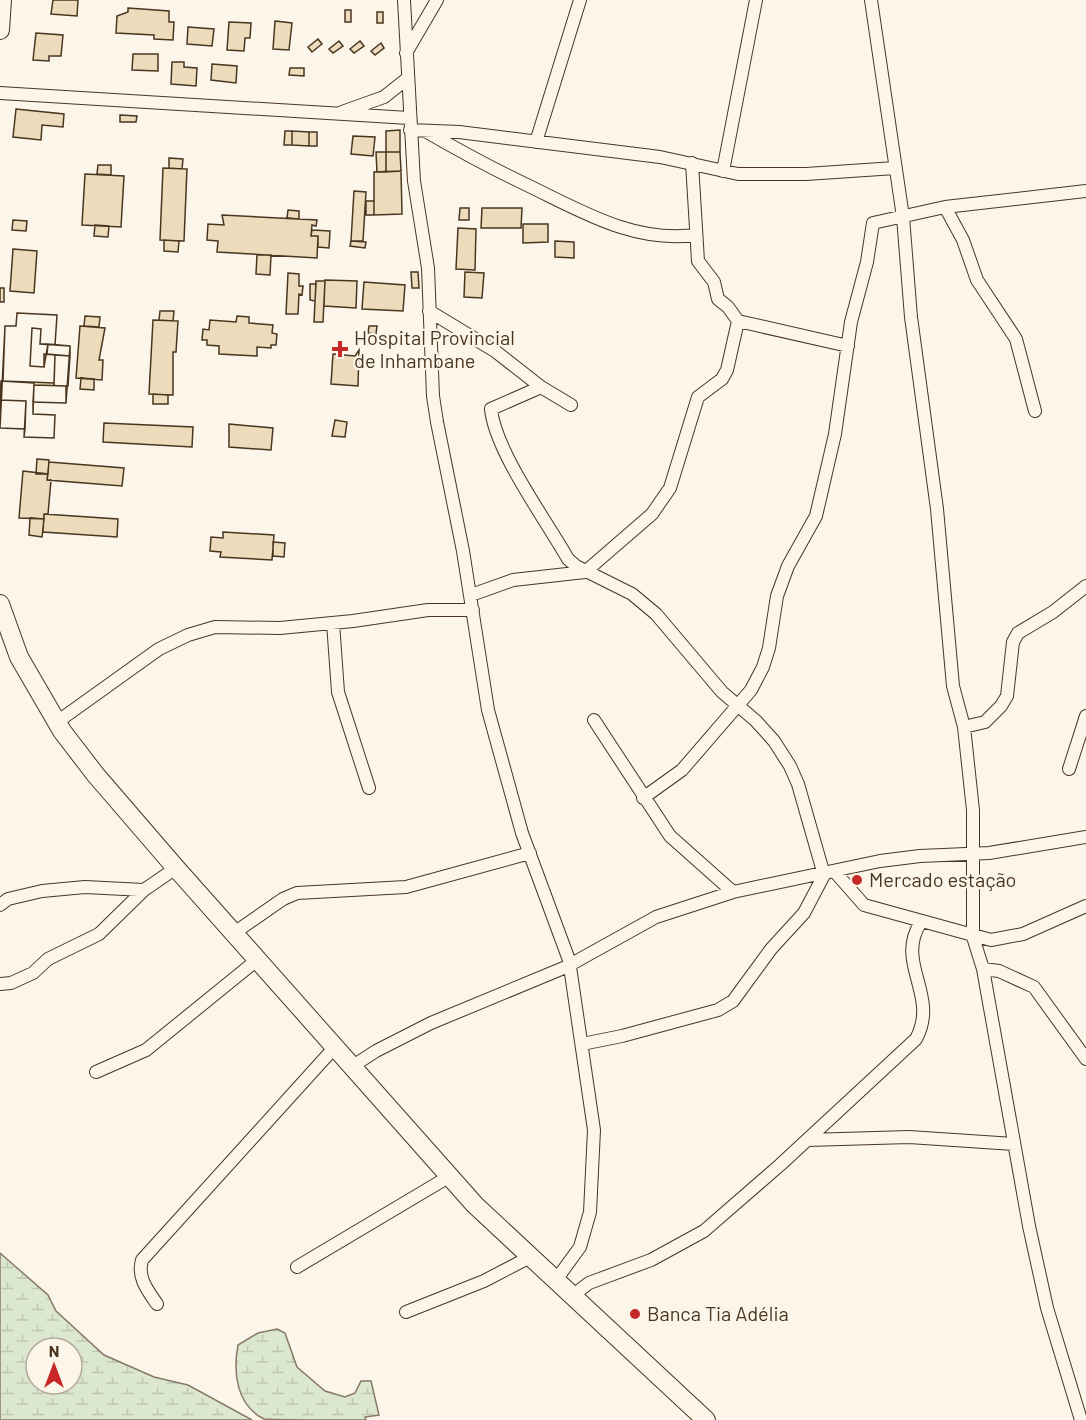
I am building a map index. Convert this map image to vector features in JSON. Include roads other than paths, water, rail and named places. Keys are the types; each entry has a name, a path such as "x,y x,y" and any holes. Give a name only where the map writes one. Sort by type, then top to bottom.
{"main road":[{"path":"0,30 2,0"},
{"path":"0,604 19,657 57,722 95,774 334,1048 353,1066 475,1205 556,1280 695,1416"}],"street":[{"path":"404,0 409,124 414,181 428,268 437,422 471,596 492,728 506,782 570,965 594,1130 590,1212 580,1247 556,1280"},
{"path":"406,54 437,0"},
{"path":"536,142 580,0"},
{"path":"723,171 756,0"},
{"path":"871,0 903,217 911,317 938,521 953,686 964,727 973,810 972,937 983,969 1014,1144 1047,1308 1082,1418"},
{"path":"338,113 384,96 398,88 408,78"},
{"path":"0,93 338,113 409,124 426,131 485,165 610,225 675,236 695,235"},
{"path":"426,131 536,142 692,163 723,171 759,175 895,168"},
{"path":"692,163 698,261 714,282 718,299 728,307 738,321 848,346"},
{"path":"643,798 682,770 751,690 764,667 777,596 788,566 816,516 835,434 850,322 867,262 871,226 877,222 945,207 1086,191"},
{"path":"945,207 963,240 977,280 1016,339 1035,411"},
{"path":"429,311 495,351 541,387 571,405"},
{"path":"471,596 513,580 585,572 651,514 664,498 680,457 698,397 722,379 727,369 738,321"},
{"path":"541,387 495,406 491,411 519,480 532,497 568,559 585,572 632,594 656,614 736,705 756,721 790,766 829,873 864,906 972,937 991,940 1011,938 1086,906"},
{"path":"964,727 985,722 1007,696 1013,642 1018,633 1053,612 1086,586"},
{"path":"57,722 153,653 188,635 215,627 280,628 333,623 392,613 473,610"},
{"path":"333,623 338,692 369,788"},
{"path":"1069,769 1086,716"},
{"path":"594,720 670,836 733,892"},
{"path":"353,1066 376,1051 431,1023 570,965 656,917 733,892 890,860 1004,851 1086,837"},
{"path":"234,933 283,899 297,893 406,887 530,853"},
{"path":"0,984 11,983 33,973 48,959 99,934 144,890 176,868"},
{"path":"582,1044 622,1036 718,1010 733,1001 771,949 804,913 829,873"},
{"path":"0,905 8,899 42,891 86,887 144,890"},
{"path":"572,1296 589,1283 651,1260 704,1231 916,1039 924,1019 922,991 912,961 911,942 921,922"},
{"path":"96,1072 146,1050 257,960"},
{"path":"983,969 999,971 1034,987 1086,1059"},
{"path":"157,1304 146,1288 139,1270 142,1260 334,1048"},
{"path":"807,1140 909,1137 1014,1144"},
{"path":"297,1267 450,1176"},
{"path":"406,1312 505,1272 530,1257"}],"place":[{"name":"Hospital Provincial de Inhambane","path":"340,349"},
{"name":"Mercado estação","path":"857,880"},
{"name":"Banca Tia Adélia","path":"635,1314"}]}
